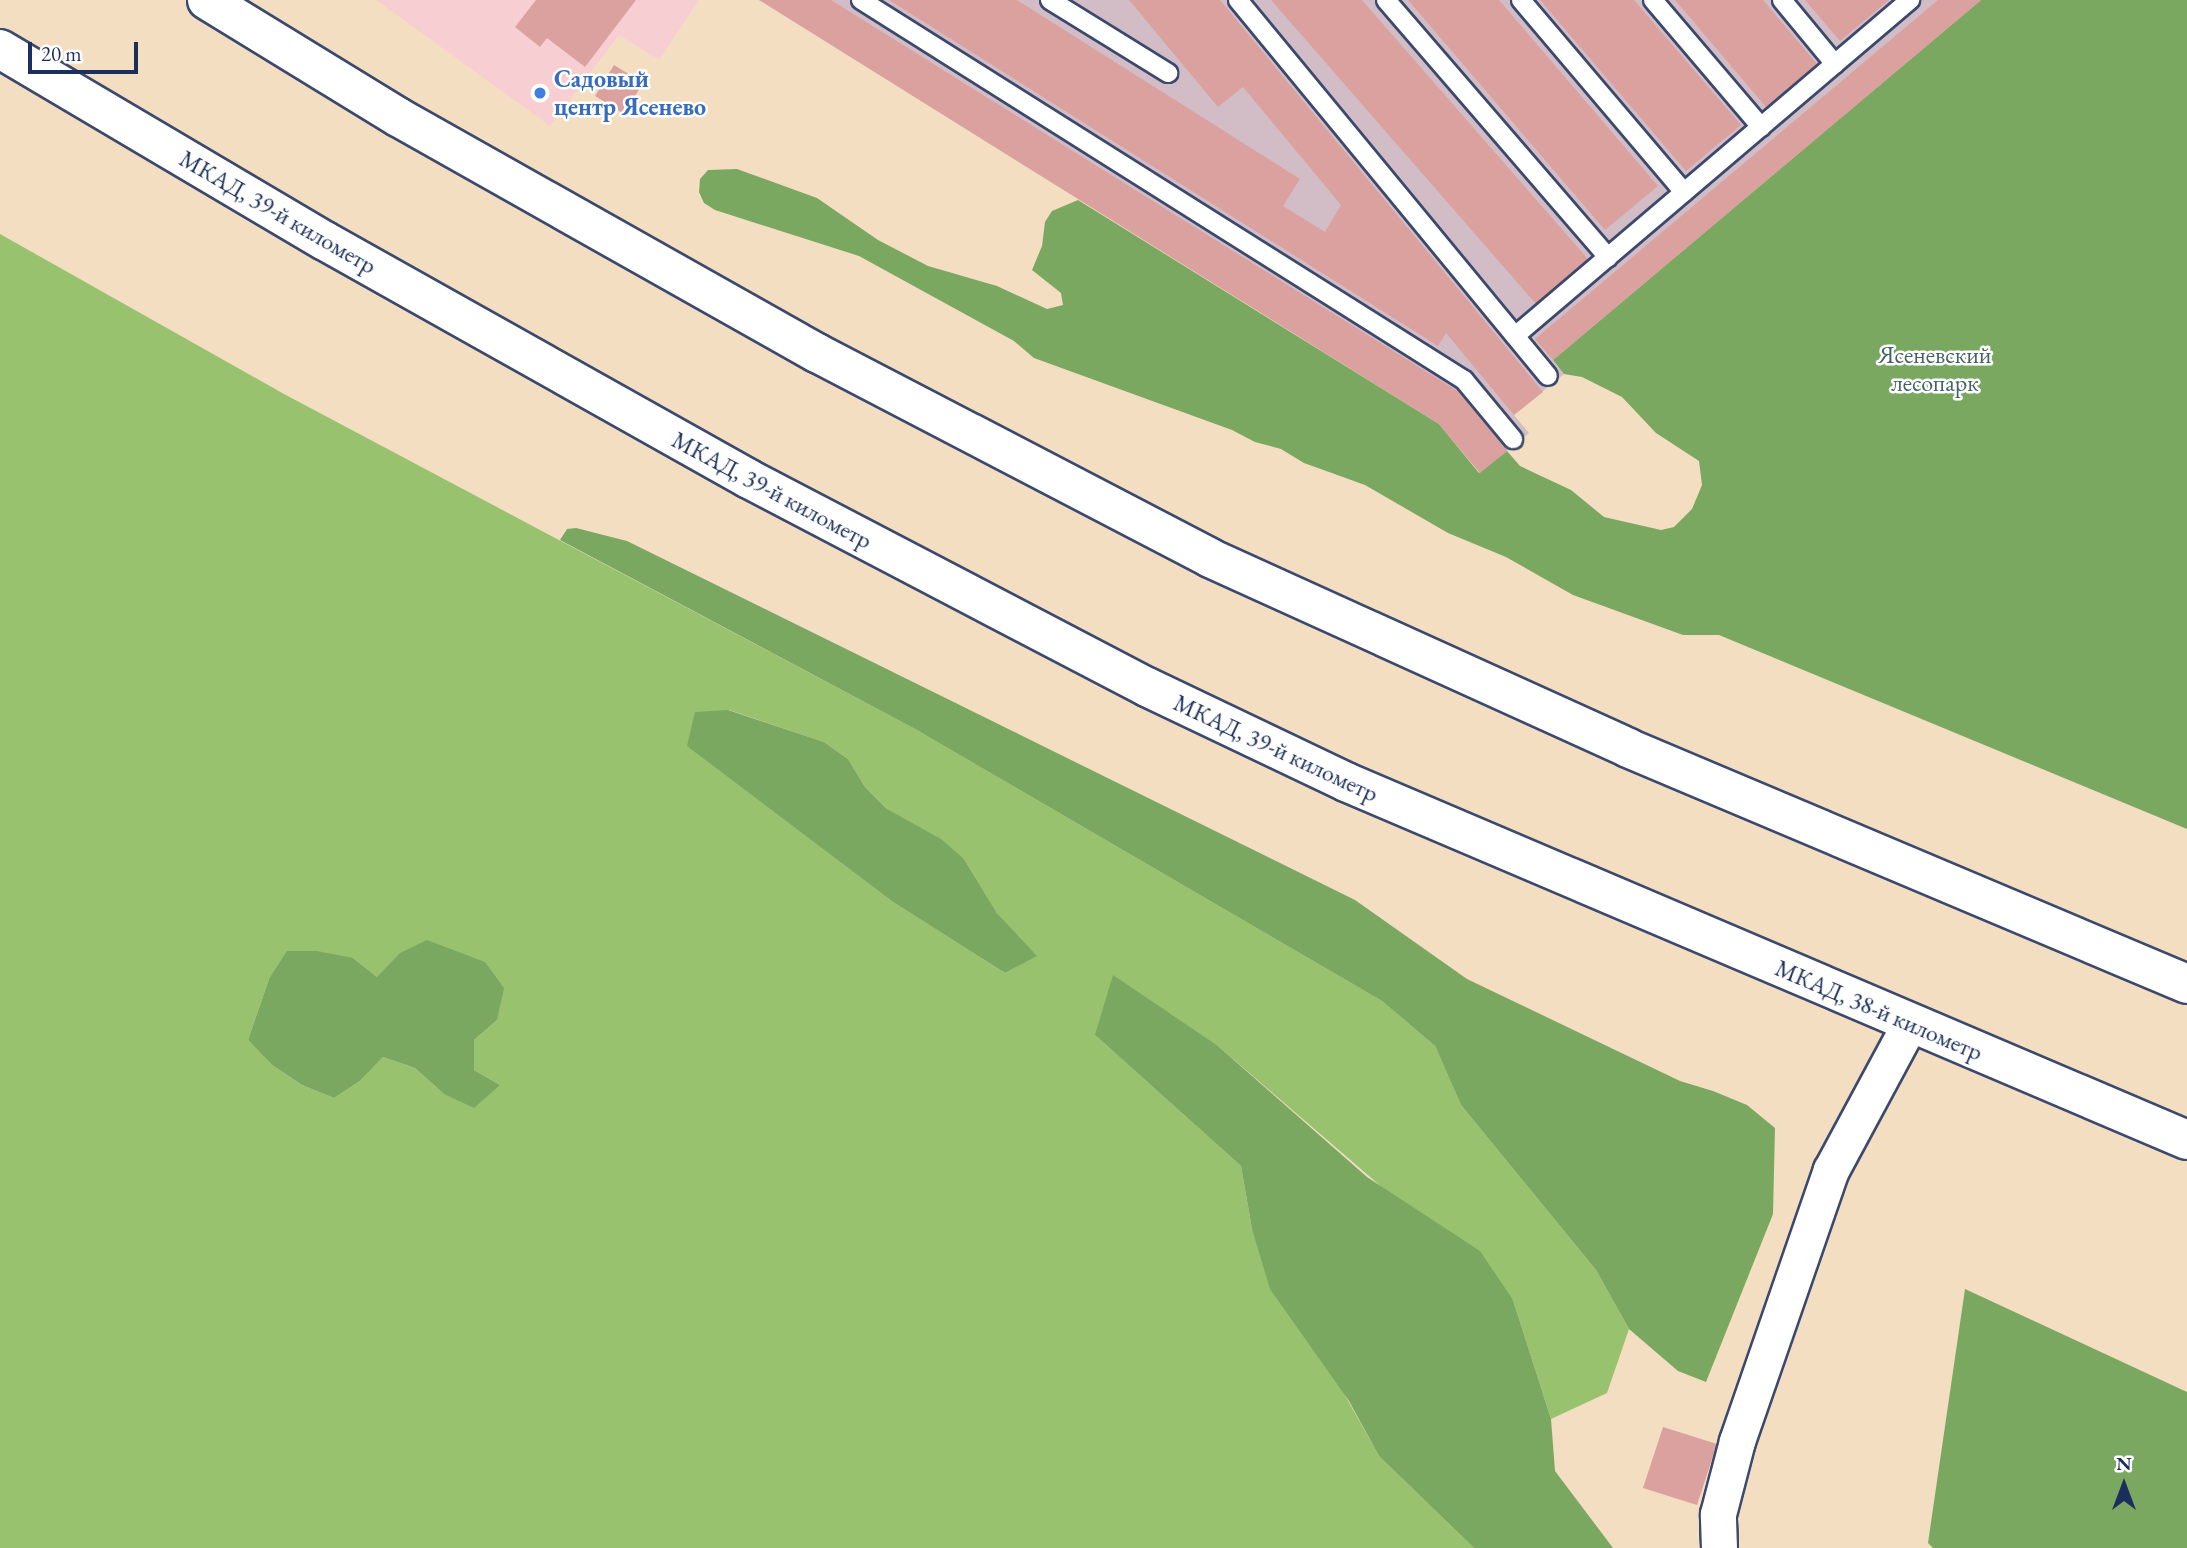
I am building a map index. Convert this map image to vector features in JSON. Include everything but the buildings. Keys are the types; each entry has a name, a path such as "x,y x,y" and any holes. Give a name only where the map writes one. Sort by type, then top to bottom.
{"highway":[{"path":"233,6 398,117 817,353 1210,558 1628,748 2187,984"},
{"name":"МКАД, 39-й километр","path":"0,49 325,241 749,479 1147,687 1346,782 1570,880"},
{"name":"МКАД, 38-й километр","path":"1570,880 2187,1140"}],"street":[{"path":"1719,1548 1718,1514 1737,1441 1831,1170 1910,1023"}],"lane":[{"path":"861,0 1464,380 1513,439"},
{"path":"1050,0 1168,73"},
{"path":"1238,0 1548,376"},
{"path":"1386,0 1608,257"},
{"path":"1521,0 1684,192"},
{"path":"1653,0 1761,127"},
{"path":"1782,0 1835,64"},
{"path":"1515,336 1910,0"}],"shaded area":[{"name":"Садовый центр Ясенево","path":"376,0 699,0 659,60 619,35 550,126"},
{"path":"759,0 1981,0 1553,360 1564,374 1514,415 1529,433 1480,473 1439,424"}],"green space":[{"name":"Ясеневский лесопарк","path":"1981,0 2187,0 2187,829 1719,635 1683,635 1573,595 1506,557 1448,533 1365,485 1304,463 1281,449 1255,442 1232,430 1034,358 1014,341 859,256 715,210 704,203 699,192 700,179 708,170 737,169 817,198 878,240 928,266 997,286 1047,309 1063,305 1061,293 1032,270 1042,246 1045,222 1052,211 1078,200 1439,424 1479,473 1507,451 1520,466 1571,490 1604,517 1661,530 1674,527 1692,509 1702,485 1699,461 1656,433 1622,397 1582,377 1564,374 1553,360"},
{"path":"0,234 284,394 915,729 1382,1001 1435,1046 1461,1105 1596,1270 1629,1329 1607,1393 1551,1419 1513,1300 1218,1046 1095,1035 1241,1166 1252,1229 1379,1456 1474,1548 0,1548","holes":["729,710 824,742 848,759 865,787 887,809 964,859 997,913 1036,956 1005,973 893,902 688,746","353,958 377,977 497,1020 474,1040 474,1070 500,1085 444,1094 415,1068 383,1057 360,1081 334,1098 302,1085 272,1065 248,1040 269,979"]},
{"path":"576,528 627,541 1355,900 1467,979 1680,1081 1747,1105 1775,1128 1773,1214 1706,1382 1678,1371 1629,1329 1596,1270 1461,1105 1435,1046 1382,1001 915,729 560,540 567,529"},
{"path":"728,710 824,742 848,759 865,787 887,809 941,839 964,859 997,913 1037,956 1005,973 893,902 687,746 695,712"},
{"path":"427,940 485,962 504,988 497,1020 474,1040 474,1070 500,1085 474,1108 444,1094 415,1068 383,1057 360,1081 334,1098 302,1085 272,1065 248,1040 269,979 287,951 317,951 353,958 377,977 400,953"},
{"path":"1113,975 1218,1046 1367,1177 1480,1251 1513,1300 1551,1419 1555,1471 1613,1548 1474,1548 1379,1456 1349,1401 1270,1289 1252,1229 1241,1166 1095,1035"},
{"path":"1965,1289 2187,1392 2187,1548 1933,1548 1928,1543"}],"place":[{"name":"Садовый центр Ясенево","path":"540,93"}]}
